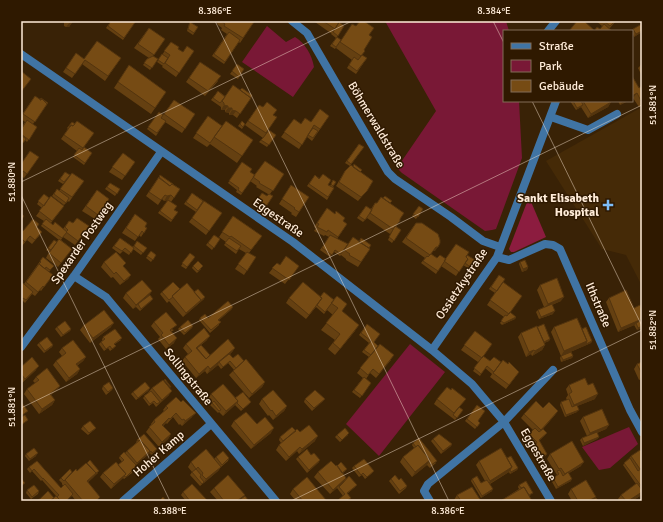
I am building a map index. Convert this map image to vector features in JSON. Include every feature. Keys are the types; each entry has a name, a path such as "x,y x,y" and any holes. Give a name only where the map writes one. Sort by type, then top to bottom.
{"street":[{"name":"Böhmerwaldstraße","path":"292,21 306,33 388,172 394,179 451,217 483,241 500,247"},
{"path":"549,30 556,21"},
{"name":"Eggestraße","path":"21,54 293,242 432,350 472,384 504,422 551,501"},
{"name":"Ossietzkystraße","path":"432,350 497,257 556,102"},
{"path":"551,117 588,130 617,114"},
{"name":"Spexarder Postweg","path":"21,347 74,276 161,152"},
{"name":"Ithstraße","path":"497,257 509,260 545,244 553,245 560,249 630,410 642,432"},
{"name":"Sollingstraße","path":"74,276 106,297 276,501"},
{"name":"Eggestraße","path":"504,422 552,370"},
{"path":"430,501 424,491 428,484 504,422"},
{"name":"Hoher Kamp","path":"123,501 211,424"}],"shaded area":[{"name":"Sankt Elisabeth Hospital","path":"642,107 642,286 626,255 602,249 546,161"},
{"path":"529,197 546,237 511,252 509,249"}],"green space":[{"path":"385,21 506,21 509,30 503,30 503,102 519,102 522,158 496,229 485,231 397,168 436,111"},
{"path":"267,26 286,42 295,37 305,46 312,58 314,67 293,97 242,62"},
{"path":"410,344 445,372 379,456 346,424"},
{"path":"629,427 638,444 610,468 599,470 582,447"}],"building":[{"path":"111,21 136,21 124,38 108,26"},
{"path":"221,21 254,22 243,38 224,26 225,24"},
{"path":"323,21 340,21 335,29"},
{"path":"360,21 364,21 374,28 369,35 372,37 361,56 340,42 352,24 356,26"},
{"path":"577,21 584,21 594,30 570,30"},
{"path":"604,21 615,21 610,26"},
{"path":"190,22 198,27 194,33 188,29"},
{"path":"339,22 344,26 338,36 333,32"},
{"path":"604,24 611,30 595,30 597,27 600,29"},
{"path":"642,24 642,31 636,34 633,29"},
{"path":"149,28 165,39 154,55 138,44"},
{"path":"229,32 240,40 225,62 214,54"},
{"path":"337,37 341,40 336,47 332,44"},
{"path":"97,41 121,58 108,76 85,60 75,74 66,68 76,53 84,59"},
{"path":"171,42 179,47 178,49 183,52 187,46 194,51 179,73 165,63 170,55 164,51"},
{"path":"162,54 168,58 164,64 158,60"},
{"path":"362,55 367,58 357,71 349,65 354,57 358,60"},
{"path":"153,56 158,59 152,68 144,63 147,59"},
{"path":"200,62 221,76 208,91 189,78"},
{"path":"237,64 244,69 239,77 232,71"},
{"path":"129,65 166,92 155,108 118,82"},
{"path":"21,71 31,79 21,92"},
{"path":"633,78 639,88 642,86 642,103 637,93 633,95"},
{"path":"233,85 251,98 240,114 232,110 232,108 228,108 228,106 224,105 222,101"},
{"path":"242,88 252,95 251,98 240,90"},
{"path":"218,91 225,97 220,103 213,98"},
{"path":"35,96 41,100 42,99 47,104 35,122 23,114"},
{"path":"174,100 195,114 185,129 164,114"},
{"path":"267,102 277,110 273,115 277,117 266,133 248,121 259,105 263,107"},
{"path":"574,102 582,102 583,105 577,108"},
{"path":"584,102 611,102 591,114"},
{"path":"320,109 329,116 320,129 314,125 302,145 284,132 294,119 301,124 305,118 311,122"},
{"path":"159,112 163,115 161,118 166,121 157,133 148,127"},
{"path":"208,116 222,126 210,143 196,133"},
{"path":"27,120 37,127 29,140 21,134 21,130"},
{"path":"77,121 94,133 83,148 64,135 71,125 73,126"},
{"path":"226,121 253,140 242,156 214,137"},
{"path":"242,121 245,124 243,127 240,124"},
{"path":"72,122 75,124 73,126 71,125 70,127 69,126"},
{"path":"313,128 318,131 313,138 308,135"},
{"path":"269,130 276,135 269,145 261,140"},
{"path":"21,135 26,139 23,143 21,141"},
{"path":"359,144 364,147 351,164 347,161"},
{"path":"84,147 92,153 85,163 74,155 79,148 82,150"},
{"path":"30,151 39,157 27,174 23,171 21,174 21,164"},
{"path":"123,153 135,162 125,176 112,167"},
{"path":"265,161 284,174 273,191 259,183 260,182 253,177"},
{"path":"242,162 252,169 250,172 255,175 242,193 238,190 239,188 229,181"},
{"path":"354,164 362,170 360,172 353,167"},
{"path":"351,165 373,181 361,197 339,182 345,171"},
{"path":"65,172 70,175 64,182 60,179"},
{"path":"72,173 84,181 72,197 60,189"},
{"path":"323,174 331,180 328,185 334,188 328,197 309,184 315,175 319,179"},
{"path":"160,175 173,184 170,186 159,178"},
{"path":"159,177 170,186 172,184 180,189 174,198 171,195 165,195 161,200 149,192"},
{"path":"333,180 336,182 333,186 331,184"},
{"path":"110,183 120,189 117,194 107,187"},
{"path":"291,185 309,197 299,212 282,199"},
{"path":"57,189 69,198 66,203 54,194"},
{"path":"97,190 109,199 98,215 86,206"},
{"path":"192,193 203,201 197,210 186,202"},
{"path":"262,193 267,196 269,194 273,196 265,208 256,202"},
{"path":"44,194 49,198 44,206 38,201"},
{"path":"51,196 64,206 52,221 39,211"},
{"path":"385,196 392,201 390,203 383,198"},
{"path":"381,197 404,213 400,221 393,229 370,213 375,203 377,203"},
{"path":"168,200 177,206 174,210 178,212 172,220 160,211"},
{"path":"204,201 222,213 209,231 192,218"},
{"path":"366,206 372,210 365,220 359,216"},
{"path":"419,206 423,209 418,217 413,214"},
{"path":"327,208 335,214 336,211 345,218 343,221 347,224 338,237 328,230 327,232 317,227 319,224 317,223"},
{"path":"135,214 147,223 145,227 147,228 144,233 142,231 138,237 126,228"},
{"path":"233,216 262,236 251,250 231,236 230,237 222,232"},
{"path":"77,218 89,226 78,241 66,232 68,230 65,227 69,221 73,223"},
{"path":"33,219 39,224 37,227 42,232 35,240 30,236 25,242 21,238 21,230 23,231"},
{"path":"46,219 53,225 55,222 67,232 62,238 42,224"},
{"path":"416,223 422,223 438,234 440,243 430,255 406,238"},
{"path":"395,226 401,230 394,241 389,237"},
{"path":"214,235 220,239 214,248 208,243"},
{"path":"330,235 348,244 341,254 335,250 332,255 322,248"},
{"path":"353,237 370,249 361,262 349,255 350,254 344,250"},
{"path":"120,238 134,248 131,253 125,248 122,251 114,246"},
{"path":"229,238 241,246 237,251 225,243"},
{"path":"361,238 371,245 369,248 359,242"},
{"path":"59,239 72,249 61,263 49,253"},
{"path":"54,240 57,242 51,250 48,248"},
{"path":"137,241 147,248 143,253 134,246"},
{"path":"456,244 469,252 466,257 468,259 459,272 444,261"},
{"path":"151,251 156,255 153,260 147,256"},
{"path":"116,252 126,263 123,266 131,275 124,281 116,272 114,274 104,262"},
{"path":"247,252 256,257 247,271 238,264"},
{"path":"190,253 195,257 187,267 182,263"},
{"path":"431,254 437,258 440,255 446,259 438,271 423,261"},
{"path":"467,255 475,260 472,266 465,263 468,259 466,257"},
{"path":"286,256 299,266 289,280 272,268 277,263 280,265"},
{"path":"43,257 54,266 50,270 46,267 45,269 39,264"},
{"path":"525,260 528,267 523,269 520,262"},
{"path":"198,261 203,266 198,271 193,266"},
{"path":"39,264 53,275 38,292 26,282"},
{"path":"499,275 505,279 497,291 491,287"},
{"path":"557,278 564,297 548,304 540,285"},
{"path":"142,280 152,291 136,305 126,293"},
{"path":"173,282 180,289 169,300 162,292"},
{"path":"303,282 322,298 309,315 289,298"},
{"path":"503,282 522,296 509,314 490,300"},
{"path":"21,283 33,292 26,300 23,298 21,300"},
{"path":"187,283 201,300 186,313 172,296"},
{"path":"198,289 205,297 199,302 201,300 194,292"},
{"path":"626,290 634,308 640,305 642,310 642,319 621,328 609,298"},
{"path":"324,292 334,300 325,312 317,305"},
{"path":"150,295 153,299 141,309 138,304"},
{"path":"337,296 347,304 342,311 359,325 340,349 333,343 340,334 326,323 338,308 331,303"},
{"path":"228,301 233,307 218,320 221,322 211,330 200,318 205,314 208,318"},
{"path":"552,304 555,311 541,317 538,310"},
{"path":"104,310 114,323 93,338 83,326"},
{"path":"166,312 177,325 170,330 177,338 169,345 161,335 163,333 154,322"},
{"path":"510,312 516,317 504,323 501,321 505,315 507,316"},
{"path":"577,318 587,341 564,351 554,327"},
{"path":"188,320 193,326 185,333 180,327"},
{"path":"642,320 642,326 638,328 636,323"},
{"path":"65,321 71,329 63,335 57,327"},
{"path":"367,324 380,334 374,342 378,346 371,355 364,350 371,341 361,333"},
{"path":"544,324 550,339 544,342 537,327"},
{"path":"537,326 545,345 535,351 529,352 521,333"},
{"path":"586,327 592,341 586,344 587,341 582,329"},
{"path":"204,328 210,336 196,348 206,359 228,339 235,348 210,369 208,366 199,374 185,357 192,351 186,344"},
{"path":"115,329 122,338 114,344 116,346 112,349 110,346 106,349 101,342 105,339 103,337"},
{"path":"475,331 492,344 482,358 464,345"},
{"path":"47,337 53,345 45,351 39,343"},
{"path":"73,340 86,357 76,364 80,369 69,378 56,361 66,353 62,348"},
{"path":"380,344 394,355 379,374 373,369 368,375 360,368"},
{"path":"201,345 210,355 206,359 197,348"},
{"path":"571,352 573,356 563,360 561,356"},
{"path":"229,354 233,358 238,354 244,361 236,368 230,361 223,367 219,362"},
{"path":"483,356 490,361 494,357 501,362 494,372 487,366 481,374 474,368"},
{"path":"32,357 39,366 25,379 21,374 21,367"},
{"path":"246,359 265,382 252,394 233,371"},
{"path":"503,360 508,364 509,362 519,372 509,385 493,373"},
{"path":"642,362 642,374 637,364"},
{"path":"47,368 60,386 50,394 55,400 42,409 27,389 39,380 36,377"},
{"path":"364,377 371,383 362,396 354,390"},
{"path":"585,378 588,385 593,383 598,394 574,405 569,394 572,392 569,385"},
{"path":"165,379 171,387 164,380"},
{"path":"163,380 172,391 162,400 152,388"},
{"path":"109,382 113,388 108,392 103,386"},
{"path":"145,382 150,388 138,398 133,392"},
{"path":"223,384 238,401 226,411 211,394"},
{"path":"447,387 451,390 452,388 466,399 454,413 437,399"},
{"path":"273,390 287,406 276,416 262,399"},
{"path":"315,390 325,399 314,408 305,399"},
{"path":"151,391 160,402 157,404 154,401 150,404 144,396"},
{"path":"243,392 251,402 243,409 237,403 238,401 235,398"},
{"path":"176,397 181,402 183,400 196,413 185,421 184,419 182,420 176,413 170,419 169,418 162,425 171,434 162,442 149,427 155,422 154,420 168,408 166,406"},
{"path":"569,399 572,407 577,405 579,410 566,415 561,402"},
{"path":"214,401 221,410 219,411 212,403"},
{"path":"536,401 543,408 549,402 558,411 541,430 524,414"},
{"path":"21,402 28,411 21,416"},
{"path":"477,405 485,411 478,421 480,423 477,427 467,419"},
{"path":"459,407 463,410 457,418 453,415"},
{"path":"602,409 609,425 590,433 583,417"},
{"path":"246,412 257,424 265,417 274,428 254,445 234,421"},
{"path":"25,415 28,420 21,425 21,417"},
{"path":"90,421 96,428 89,433 83,426"},
{"path":"309,425 318,436 302,449 300,447 289,457 279,445 297,429 300,432"},
{"path":"292,427 296,431 283,441 280,437"},
{"path":"345,428 349,433 342,440 337,435"},
{"path":"535,428 539,432 543,429 547,433 539,440 547,454 541,458 537,451 537,442 529,434"},
{"path":"597,432 599,437 584,443 582,438"},
{"path":"144,434 157,449 152,453 151,451 149,453 150,451 140,440 137,440"},
{"path":"439,434 452,444 443,451 433,439"},
{"path":"419,438 437,461 431,465 429,462 430,460 418,445 416,447 413,443"},
{"path":"140,440 150,451 137,463 127,451"},
{"path":"572,441 584,462 565,474 561,468 559,469 550,454"},
{"path":"418,445 430,460 415,472 403,457"},
{"path":"34,448 38,453 30,459 26,454"},
{"path":"501,448 512,467 490,481 479,461"},
{"path":"206,449 221,467 206,479 198,467 196,469 191,462"},
{"path":"307,449 311,455 314,453 320,460 309,470 298,457"},
{"path":"640,450 642,452 642,467 640,469 631,456"},
{"path":"223,451 229,458 222,465 216,457"},
{"path":"124,452 136,465 126,477 124,476 126,474 118,465 124,460 120,456"},
{"path":"511,456 518,468 511,472 510,470 512,467 507,458"},
{"path":"630,458 638,471 642,468 642,487 624,463"},
{"path":"364,459 374,471 367,477 363,473 361,475 354,466"},
{"path":"90,460 99,471 95,474 96,473 87,463"},
{"path":"37,461 61,488 65,484 73,494 66,501 61,501 57,497 59,495 43,478 34,469 32,471 29,467"},
{"path":"331,461 336,466 337,465 346,478 333,490 318,472"},
{"path":"116,462 126,474 114,484 103,473"},
{"path":"341,462 347,469 342,473 337,466"},
{"path":"86,463 96,473 87,481 100,497 96,501 83,501 65,480 76,469 77,471"},
{"path":"70,469 72,472 64,481 61,478"},
{"path":"196,469 204,482 202,484 192,472"},
{"path":"560,470 563,476 568,472 572,479 558,487 553,478 559,474 557,471"},
{"path":"228,475 245,495 237,501 224,501 214,488"},
{"path":"395,475 399,480 401,478 407,486 400,491 391,479"},
{"path":"349,476 357,485 347,493 351,498 347,501 337,501 345,494 339,487"},
{"path":"477,476 481,483 487,480 493,489 482,496 472,479"},
{"path":"307,477 326,500 325,501 303,501 293,489"},
{"path":"21,478 25,483 21,486"},
{"path":"586,480 596,497 588,501 578,501 571,489"},
{"path":"526,481 533,493 529,495 524,487 521,488 519,485"},
{"path":"637,483 642,492 626,501 621,495"},
{"path":"192,484 208,501 190,501 183,492"},
{"path":"34,485 39,491 32,497 27,490"},
{"path":"472,487 481,501 461,501 457,495"},
{"path":"524,487 532,501 502,500"},
{"path":"48,491 54,498 50,501 38,501"},
{"path":"56,496 61,501 50,501"},
{"path":"245,496 248,500 247,501 238,501"},
{"path":"163,497 166,501 159,501"},
{"path":"596,498 598,501 590,501"}],"place":[{"name":"Sankt Elisabeth Hospital","path":"608,205"}]}
